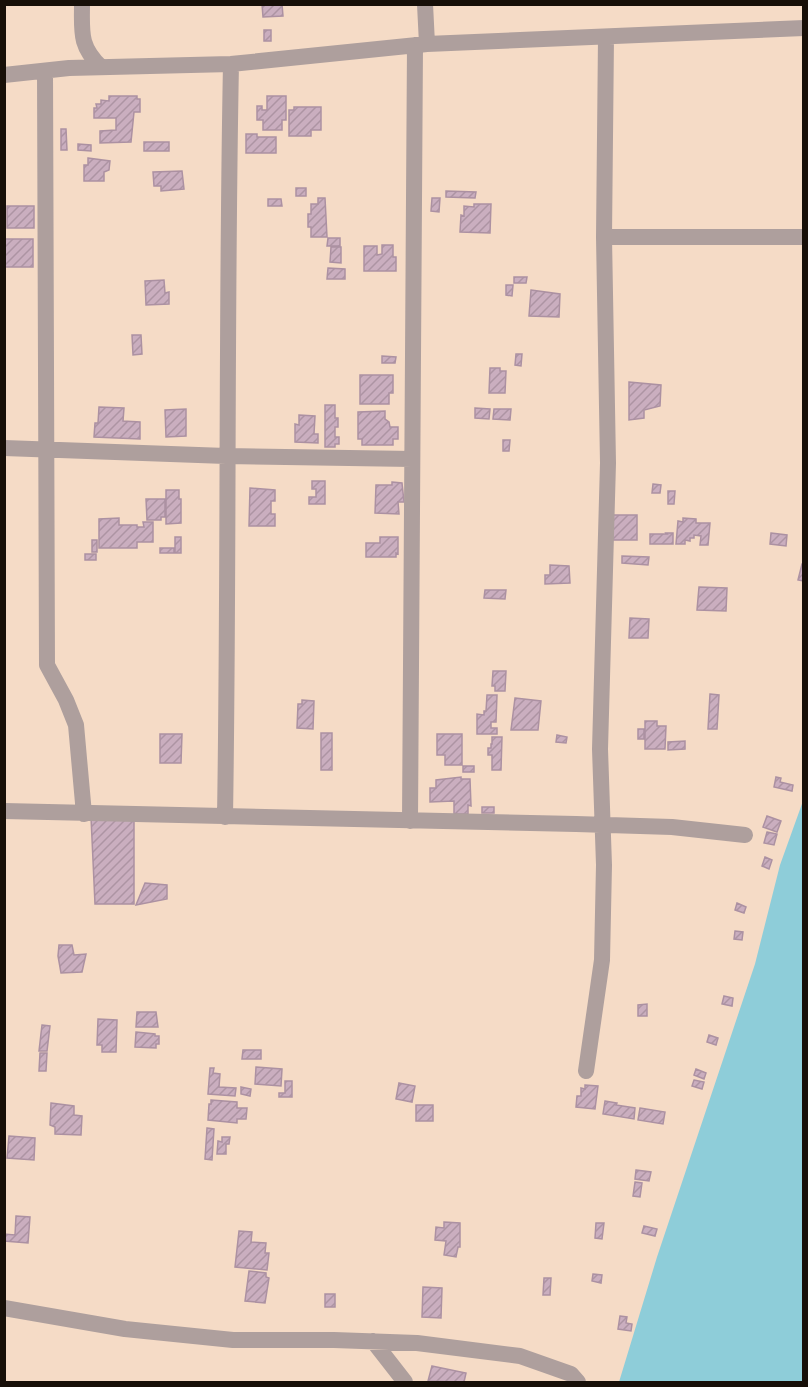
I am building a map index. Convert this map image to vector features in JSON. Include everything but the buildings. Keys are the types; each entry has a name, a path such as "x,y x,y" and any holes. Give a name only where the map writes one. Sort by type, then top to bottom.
{"street":[{"path":"82,4 82,41 87,52 101,67"},
{"path":"410,821 412,459 421,44 425,4"},
{"path":"4,75 69,68 231,64 421,44 804,28"},
{"path":"586,1071 602,960 603,825 600,749 608,463 604,237 606,37"},
{"path":"69,68 82,41"},
{"path":"225,817 228,664 226,456 231,64"},
{"path":"45,70 47,665 66,700 76,725 84,814"},
{"path":"604,237 804,237"},
{"path":"4,448 226,456 412,459"},
{"path":"4,811 672,827 745,835"},
{"path":"4,1308 125,1329 233,1340 417,1343 520,1356 571,1374 578,1383"},
{"path":"374,1341 405,1383"}],"water":[{"path":"803,801 803,1382 619,1382 657,1257 755,964 780,865"}]}
